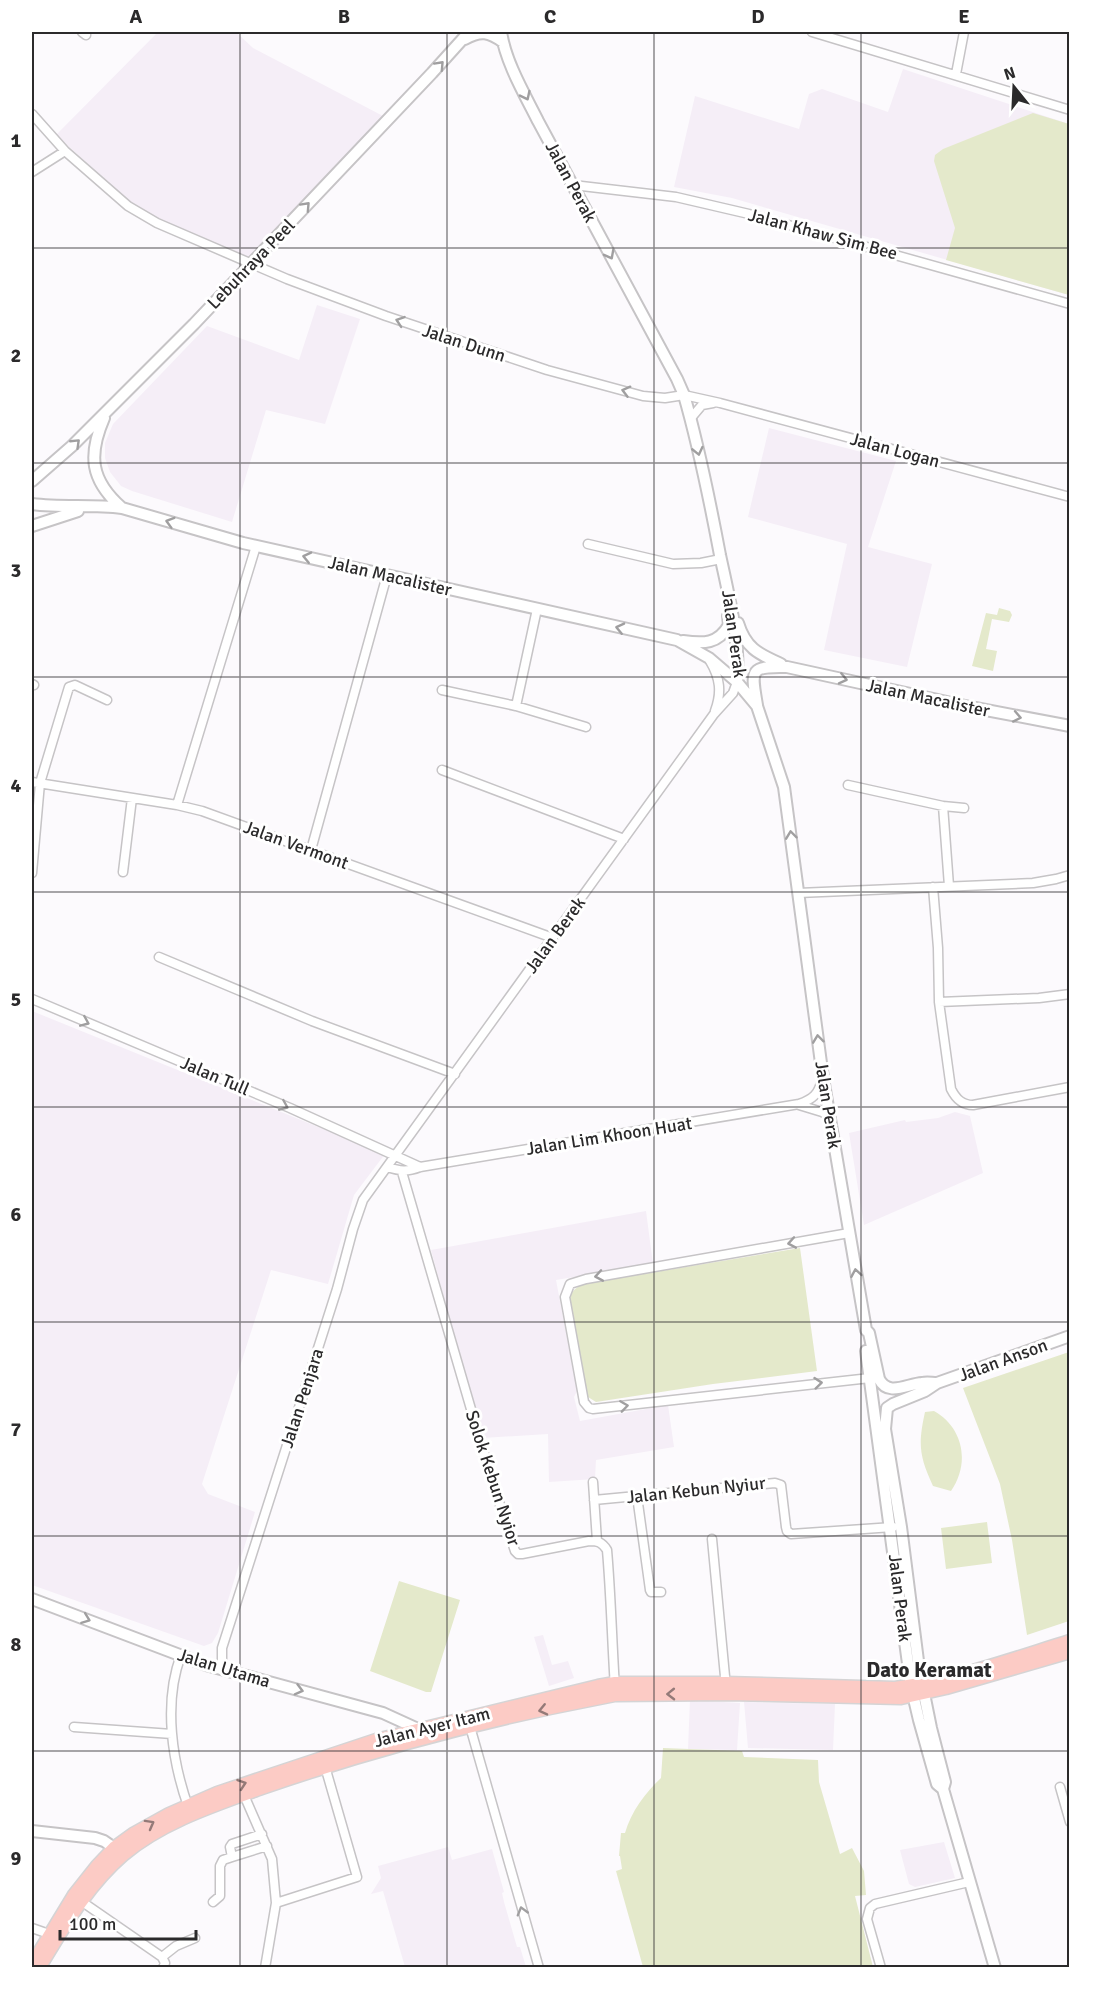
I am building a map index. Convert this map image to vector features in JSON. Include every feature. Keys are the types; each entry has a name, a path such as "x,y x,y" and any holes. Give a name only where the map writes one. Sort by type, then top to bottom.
{"main road":[{"name":"Lebuhraya Peel","path":"34,478 106,412 251,264 466,36 484,32 502,37"},
{"name":"Jalan Perak","path":"502,37 523,90 684,395 708,493 730,603 737,650 737,682 757,706 784,787 823,1078 866,1330 869,1333 881,1384 888,1388 898,1389 922,1383 937,1383"},
{"path":"106,412 95,438 94,460 104,490 122,508"},
{"name":"Jalan Macalister","path":"32,504 122,508 256,546 677,640 709,658 737,682"},
{"path":"32,526 66,514 105,506"},
{"path":"677,640 704,642 715,640 725,633 729,625 720,567 721,559"},
{"path":"730,603 744,639 750,647 787,667"},
{"path":"757,706 753,682 754,673 764,666 787,667"},
{"name":"Jalan Macalister","path":"787,667 966,707 1070,726"},
{"name":"Jalan Perak","path":"866,1330 864,1336 870,1378 897,1524"},
{"name":"Jalan Anson","path":"937,1383 1070,1336"},
{"name":"Jalan Perak","path":"937,1383 925,1391 886,1408 885,1430 917,1689 937,1784 943,1789 995,1968"},
{"name":"Jalan Utama","path":"32,1599 206,1665 383,1713 418,1729"},
{"path":"917,1689 1070,1641"},
{"path":"917,1689 1070,1652"},
{"name":"Jalan Ayer Itam","path":"189,1810 244,1795 324,1761 397,1745 564,1693 615,1689 917,1689"},
{"name":"Jalan Ayer Itam","path":"32,1964 74,1895 97,1866 119,1851 159,1831 217,1792 324,1761 418,1729 469,1722"},
{"path":"32,1831 95,1838 119,1851"},
{"name":"Jalan Ayer Itam","path":"39,1968 81,1900 102,1876 119,1851"}],"street":[{"path":"812,32 1070,110"},
{"path":"956,74 964,32"},
{"name":"Jalan Dunn","path":"32,114 65,151 128,206 157,223 251,264 386,316 547,370 643,396 665,398 684,395"},
{"path":"32,172 65,151"},
{"name":"Jalan Khaw Sim Bee","path":"573,185 676,197 749,214 1070,304"},
{"name":"Jalan Logan","path":"684,395 1070,497"},
{"path":"690,418 702,405 711,402 720,403"},
{"path":"588,544 673,564 701,563 721,559"},
{"path":"177,805 256,546"},
{"path":"311,850 387,575"},
{"path":"516,706 537,609"},
{"name":"Jalan Berek","path":"709,658 715,668 720,688 720,698 714,714"},
{"name":"Jalan Berek","path":"397,1156 714,714 733,693 737,682"},
{"path":"32,873 36,782 69,687 75,685 107,700"},
{"path":"442,690 516,706 586,728"},
{"path":"442,770 624,839"},
{"name":"Jalan Vermont","path":"36,782 202,811 553,938"},
{"path":"848,785 943,806 964,808"},
{"path":"123,872 132,798"},
{"path":"943,806 949,886"},
{"path":"798,893 1033,882 1070,875"},
{"path":"933,887 938,948 939,1002 951,1089 954,1095 960,1102 973,1105 1070,1087"},
{"path":"159,957 312,1021 455,1074"},
{"path":"939,1002 1039,998 1070,994"},
{"name":"Jalan Tull","path":"32,999 290,1108 397,1156"},
{"path":"799,1104 815,1096 820,1090 823,1078"},
{"path":"799,1104 829,1116"},
{"name":"Jalan Lim Khoon Huat","path":"402,1172 420,1167 799,1104"},
{"path":"397,1156 420,1167"},
{"name":"Jalan Penjara","path":"222,1670 222,1648 338,1289 359,1209 370,1188 397,1156"},
{"path":"387,1167 402,1172"},
{"name":"Solok Kebun Nyior","path":"402,1172 514,1551 522,1554 597,1541"},
{"path":"849,1233 586,1279 570,1284 565,1297 584,1402 589,1408 601,1410 683,1398 870,1378"},
{"path":"592,1482 597,1541 604,1544 607,1550 615,1689"},
{"name":"Jalan Kebun Nyiur","path":"594,1500 775,1483 781,1485 787,1532 791,1534 897,1524"},
{"path":"637,1496 650,1590 661,1592"},
{"path":"712,1539 726,1688"},
{"name":"Jalan Penjara","path":"206,1665 222,1648"},
{"path":"181,1655 176,1667 172,1693 172,1734 178,1772 189,1810"},
{"path":"469,1722 539,1968"},
{"path":"74,1727 172,1734"},
{"path":"276,1904 357,1877 324,1761"},
{"path":"1060,1788 1070,1822"},
{"path":"244,1795 272,1859 276,1904 265,1968"},
{"path":"232,1857 230,1847 232,1844 262,1834"},
{"path":"213,1902 220,1896 220,1866 223,1860 267,1846"},
{"path":"881,1968 867,1919 870,1908 875,1904 969,1882"},
{"path":"81,1900 162,1957 165,1963 163,1968"},
{"path":"32,1928 49,1934"},
{"path":"162,1957 176,1946 195,1938"}],"shaded area":[{"path":"158,32 236,32 253,48 383,116 250,260 139,210 56,135"},
{"path":"903,69 1069,124 1069,295 732,198 674,187 695,96 799,129 809,94 822,89 888,112"},
{"path":"317,305 360,319 325,424 266,410 232,522 121,486 110,472 105,458 105,443 113,424 207,326 299,360"},
{"path":"769,428 896,461 868,547 932,564 907,667 824,650 847,544 748,517"},
{"path":"32,1011 385,1154 354,1195 328,1284 271,1270 202,1484 208,1494 255,1512 218,1633 212,1643 204,1646 32,1585"},
{"path":"955,1112 970,1116 983,1173 864,1225 849,1133 905,1120 906,1122 938,1118"},
{"path":"646,1211 653,1264 556,1280 577,1391 574,1397 580,1421 668,1405 674,1447 596,1460 595,1479 549,1482 548,1434 482,1438 431,1250"},
{"path":"543,1635 552,1665 568,1661 574,1678 549,1686 534,1637"},
{"path":"690,1700 740,1703 737,1750 688,1749"},
{"path":"744,1702 835,1704 833,1750 748,1748"},
{"path":"944,1842 955,1878 915,1887 909,1884 900,1850"},
{"path":"448,1847 452,1860 492,1849 504,1892 502,1893 504,1902 517,1947 520,1947 526,1967 405,1967 383,1891 371,1894 381,1878 378,1866"}],"green space":[{"path":"1033,113 1069,124 1069,295 946,260 955,228 934,161 935,155 943,149"},
{"path":"999,608 1010,611 1012,615 1009,622 992,619 986,649 997,651 993,671 972,666 986,613 997,615"},
{"path":"800,1248 817,1371 596,1402 588,1397 569,1299 578,1287 583,1284"},
{"path":"1069,1352 1069,1621 1027,1635 1012,1540 1000,1484 963,1388"},
{"path":"934,1411 952,1427 961,1447 961,1470 951,1491 933,1486 922,1458 921,1433 925,1412"},
{"path":"987,1522 992,1563 946,1569 941,1528"},
{"path":"399,1581 460,1600 431,1692 370,1671"},
{"path":"663,1748 742,1751 744,1757 818,1760 819,1782 840,1854 852,1848 864,1871 866,1895 855,1896 873,1967 643,1967 616,1871 622,1869 619,1856 621,1833 625,1833 639,1803 661,1778"}],"district":[{"name":"Dato Keramat","path":"929,1670"}]}
